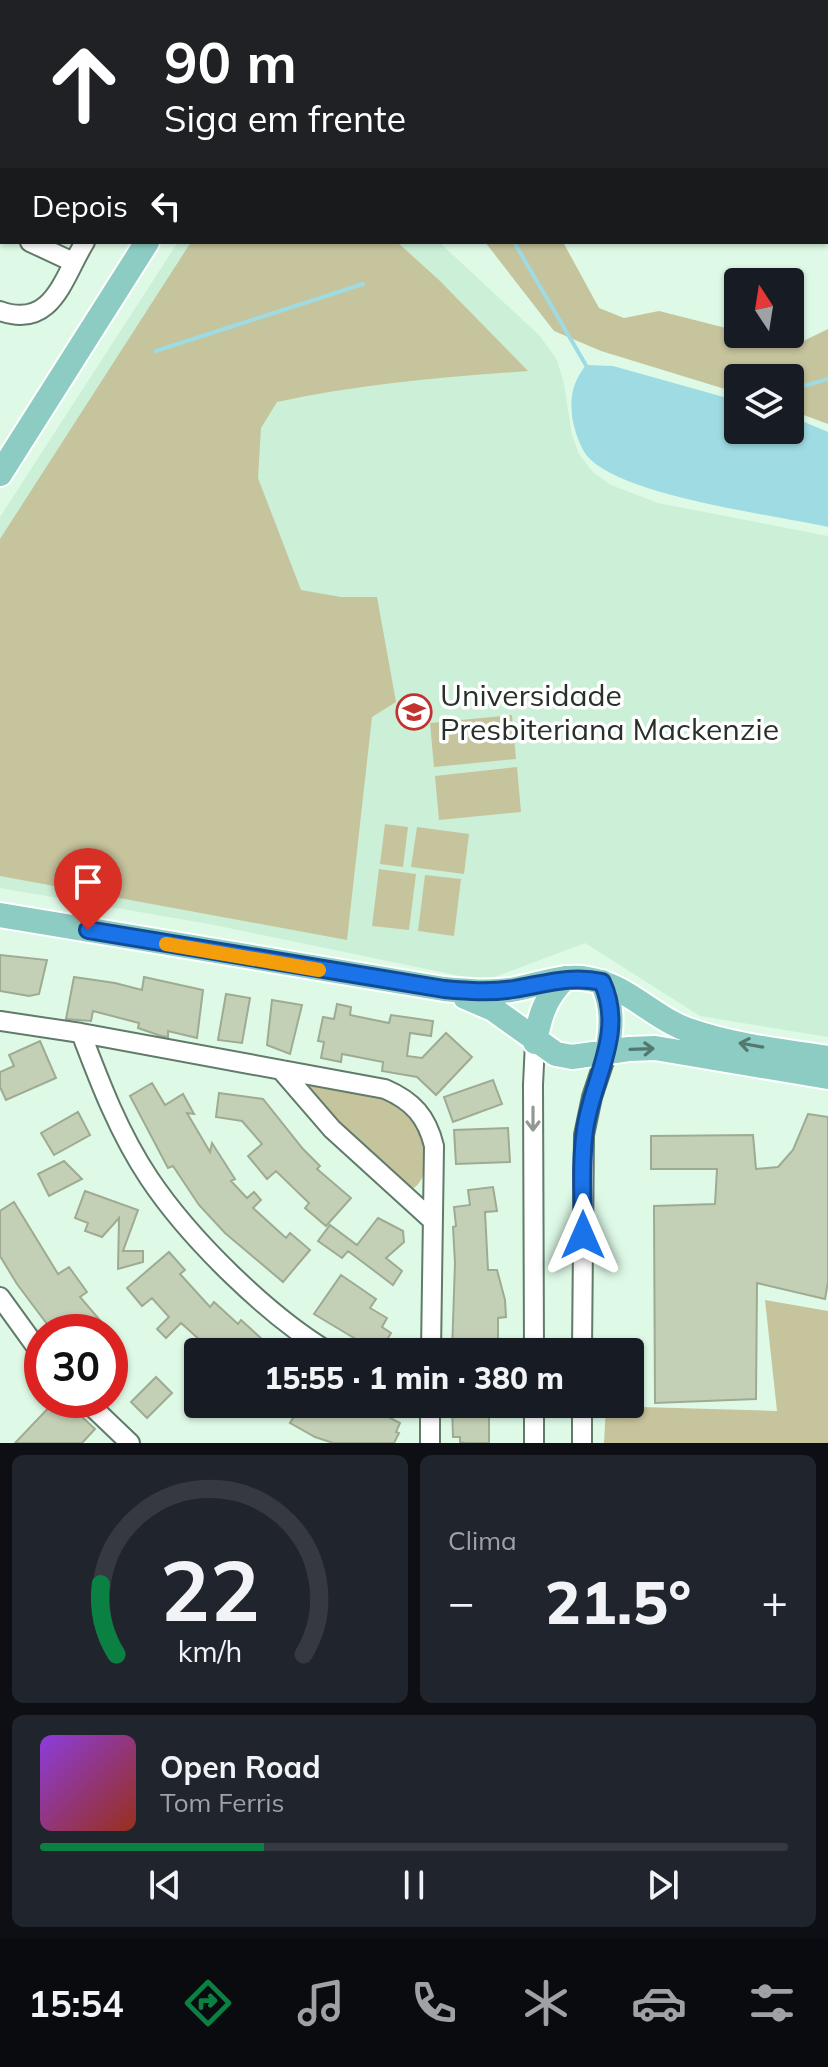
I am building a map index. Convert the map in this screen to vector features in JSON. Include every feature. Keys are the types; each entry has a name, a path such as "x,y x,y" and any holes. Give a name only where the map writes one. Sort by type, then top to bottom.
{"main road":[{"path":"0,446 128,244"},
{"path":"0,474 146,244"},
{"path":"0,915 444,989 483,992 512,990 565,978 602,982 667,1021 691,1031 722,1040 828,1058"},
{"path":"535,1042 543,1005 565,978"},
{"path":"602,982 609,996 612,1016 607,1052"},
{"path":"444,989 493,1009 535,1042 556,1054 572,1057 655,1048 828,1077"}],"street":[{"path":"34,244 73,262"},
{"path":"0,311 23,316 47,308 84,244"},
{"path":"0,1021 385,1089 402,1097 430,1128 434,1146 431,1338"},
{"path":"81,1033 106,1099 149,1179 212,1255 269,1307 310,1338"},
{"path":"534,1338 535,1042"},
{"path":"582,1338 584,1135 592,1097 607,1052"},
{"path":"281,1070 332,1129 432,1220"},
{"path":"0,1297 24,1330"},
{"path":"103,1418 127,1442"},
{"path":"428,1418 430,1443"},
{"path":"534,1418 534,1443"},
{"path":"582,1418 582,1443"}],"shaded area":[{"name":"Universidade Presbiteriana Mackenzie","path":"177,244 441,244 540,336 557,360 572,435 579,454 593,472 611,485 658,503 828,536 828,1037 700,1016 585,943 484,981 209,924 0,888 0,517"},
{"path":"190,244 399,244 528,371 402,382 277,402 261,428 258,478 301,590 341,597 377,597 396,702 372,717 347,940 0,876 0,539"},
{"path":"487,244 564,244 599,308 624,318 659,311 724,327 724,348 804,348 804,341 828,329 828,424 804,415 804,364 724,364 724,389 601,351 554,331"},
{"path":"512,715 516,759 434,767 430,723"},
{"path":"517,767 521,812 439,820 435,776"},
{"path":"385,824 408,827 403,867 380,864"},
{"path":"417,827 469,834 464,874 411,867"},
{"path":"379,869 416,874 409,930 372,926"},
{"path":"425,875 461,879 454,936 418,931"},
{"path":"314,1081 398,1099 425,1130 425,1169 414,1188 385,1168 346,1132 311,1093 310,1086"},
{"path":"765,1300 828,1311 828,1443 604,1443 605,1418 644,1418 644,1407 777,1411"}],"water":[{"path":"586,365 613,366 724,397 724,444 804,444 804,422 828,432 828,527 664,493 605,470 587,456 577,437 572,402 578,377"}],"building":[{"path":"0,955 47,960 39,994 29,996 0,991"},
{"path":"74,977 142,990 144,977 203,990 197,1038 168,1031 168,1037 161,1036 138,1028 139,1023 93,1011 91,1021 66,1019"},
{"path":"226,994 250,998 242,1043 218,1040"},
{"path":"272,1000 302,1005 290,1054 267,1045"},
{"path":"337,1004 351,1007 350,1015 389,1023 391,1015 433,1021 431,1036 410,1033 407,1056 422,1058 446,1033 472,1057 436,1095 417,1077 382,1071 383,1062 342,1054 341,1062 321,1058 324,1042 318,1041 323,1017 334,1019"},
{"path":"40,1041 56,1078 6,1100 0,1087 0,1072 14,1066 9,1055"},
{"path":"493,1080 502,1104 453,1122 444,1097"},
{"path":"152,1083 165,1105 183,1094 194,1114 187,1113 210,1152 212,1143 235,1179 231,1181 247,1198 254,1192 261,1200 253,1208 286,1238 290,1233 310,1250 283,1282 225,1233 199,1205 173,1166 168,1168 130,1096"},
{"path":"219,1093 263,1099 320,1166 317,1169 351,1198 326,1226 305,1208 309,1203 276,1171 267,1179 248,1156 262,1144 242,1121 216,1117"},
{"path":"78,1112 90,1135 54,1155 41,1133"},
{"path":"808,1114 828,1117 828,1282 825,1299 757,1283 756,1399 655,1403 654,1206 715,1204 717,1169 651,1169 651,1136 753,1135 756,1169 778,1167 793,1150"},
{"path":"508,1128 510,1162 456,1164 454,1130"},
{"path":"64,1161 82,1179 49,1196 38,1174"},
{"path":"493,1187 497,1211 485,1212 488,1270 497,1270 505,1300 506,1317 498,1318 498,1338 452,1338 454,1207 470,1205 468,1190"},
{"path":"85,1191 138,1210 123,1251 143,1251 143,1262 118,1269 119,1218 102,1237 85,1231 88,1223 75,1218"},
{"path":"14,1202 58,1274 69,1267 87,1292 80,1297 95,1314 40,1314 0,1256 0,1211"},
{"path":"378,1218 403,1231 404,1242 386,1258 402,1271 393,1285 348,1251 342,1258 318,1241 330,1225 357,1245"},
{"path":"169,1252 185,1270 180,1274 210,1307 214,1302 238,1324 241,1320 261,1338 198,1338 181,1323 166,1338 157,1329 169,1317 152,1298 142,1306 127,1288"},
{"path":"341,1275 376,1299 370,1308 387,1318 382,1327 391,1333 388,1338 354,1338 314,1314"},
{"path":"156,1377 172,1393 147,1418 131,1402"},
{"path":"39,1418 83,1418 95,1429 82,1443 15,1443"},
{"path":"293,1418 390,1418 400,1423 394,1443 333,1443 290,1423"},
{"path":"452,1418 489,1418 489,1443 465,1443 460,1442 460,1437 453,1437"}],"waterway":[{"path":"515,244 587,367"},
{"path":"156,351 363,284"},
{"path":"804,386 828,379"}],"slow traffic":[{"path":"166,944 319,970"}],"place":[{"name":"Universidade Presbiteriana Mackenzie","path":"414,712"}],"route":[{"path":"88,930 444,989 483,992 512,990 565,978 602,982 609,996 612,1016 607,1052 592,1097 584,1135 583,1235"}]}
